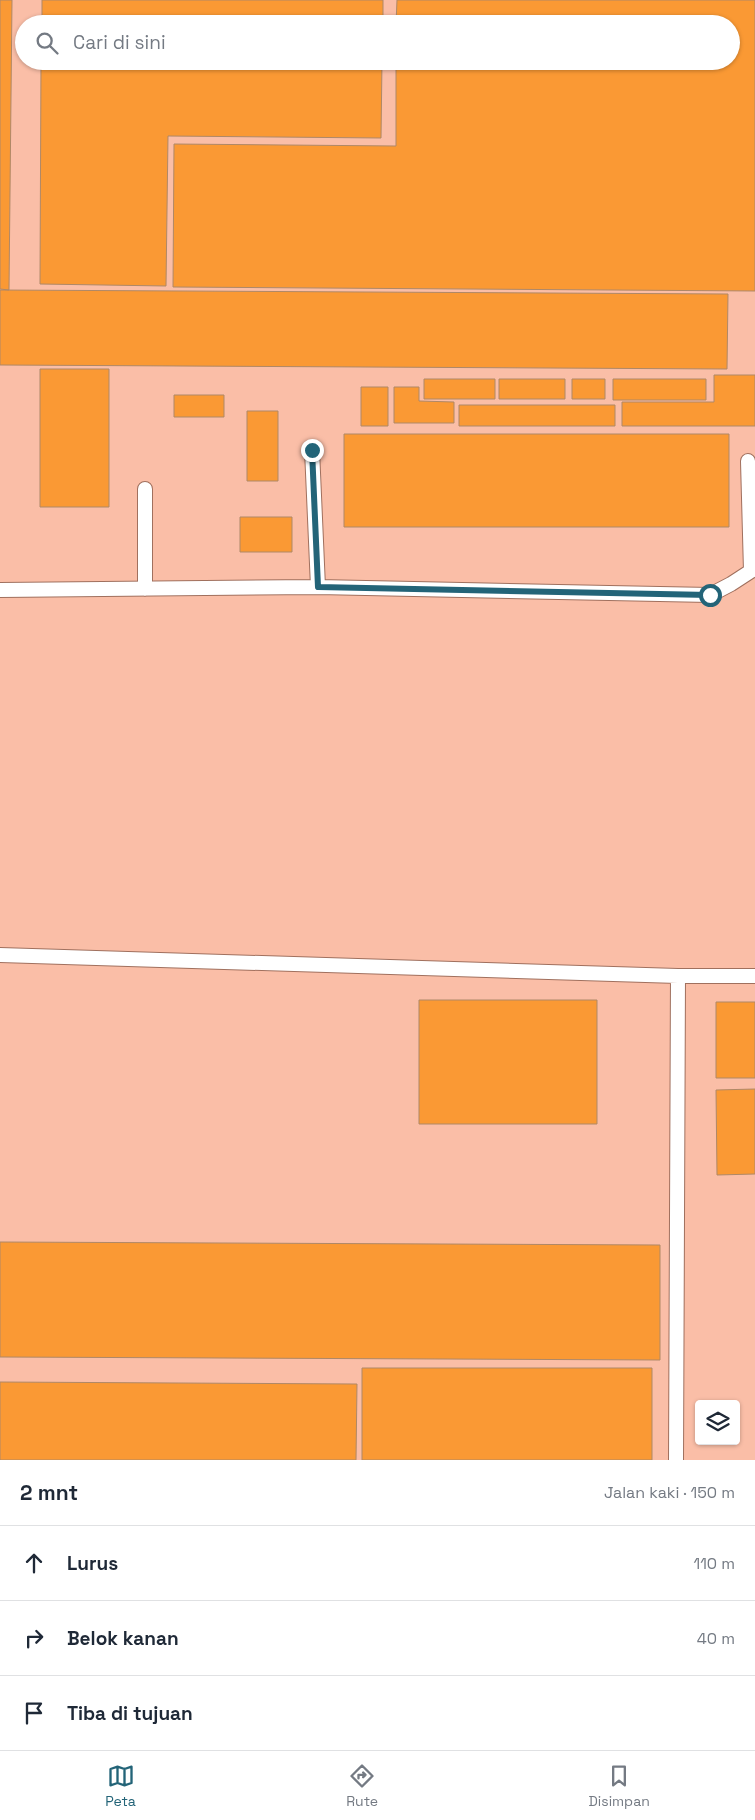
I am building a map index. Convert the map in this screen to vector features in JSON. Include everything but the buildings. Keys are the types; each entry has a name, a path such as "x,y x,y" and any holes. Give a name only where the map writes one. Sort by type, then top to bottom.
{"lane":[{"path":"312,450 318,587"},
{"path":"0,590 318,587 710,595 732,584 753,570 748,461"},
{"path":"146,490 146,589"},
{"path":"0,955 678,976 755,976"},
{"path":"676,1460 678,976"}],"shaded area":[{"path":"0,0 755,0 755,1460 0,1460"}],"route":[{"path":"312,450 318,587 710,595"}]}
